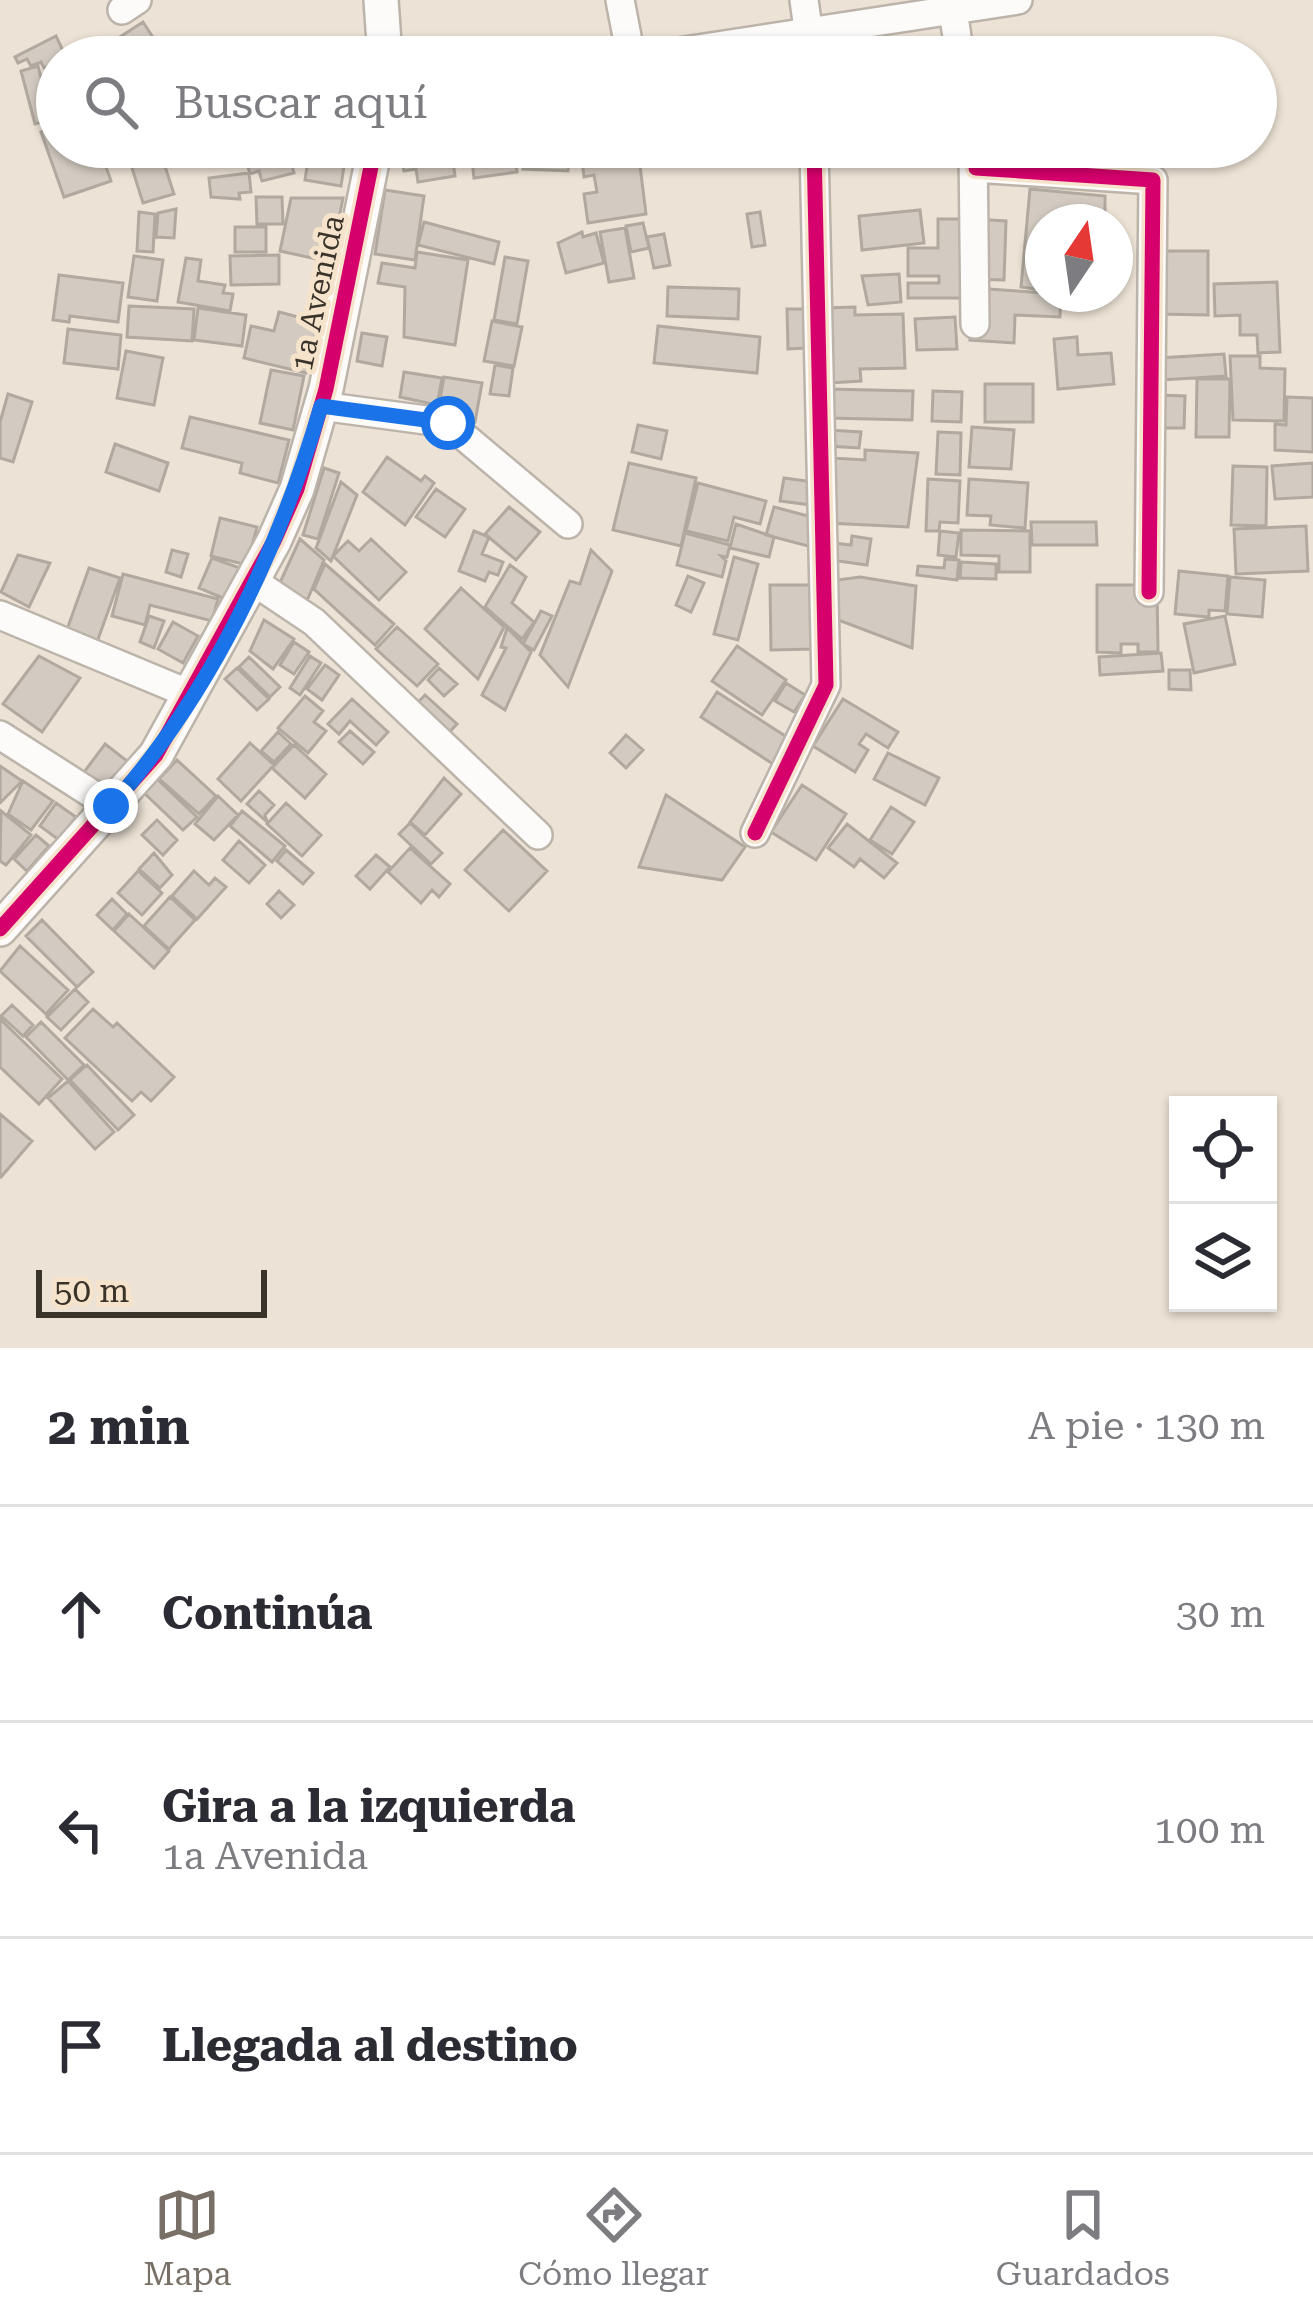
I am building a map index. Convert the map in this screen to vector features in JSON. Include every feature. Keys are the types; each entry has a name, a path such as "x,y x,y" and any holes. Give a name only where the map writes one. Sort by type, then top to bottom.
{"street":[{"path":"381,0 384,36"},
{"path":"620,0 627,36"},
{"path":"804,0 811,36"},
{"path":"845,36 1018,0"},
{"path":"953,10 957,36"},
{"name":"1a Avenida","path":"0,929 156,755 254,581 297,489 321,406 371,168"},
{"path":"755,833 826,685 814,168"},
{"path":"974,168 975,323"},
{"path":"1055,168 1153,180 1149,592"},
{"path":"321,406 448,423 568,524"},
{"path":"254,581 314,622 538,835"},
{"path":"0,616 192,695"},
{"path":"0,735 111,806"}],"building":[{"path":"143,22 152,36 121,36"},
{"path":"36,46 36,64 31,66 27,59 18,63 15,57"},
{"path":"36,67 35,124 21,71"},
{"path":"54,168 106,168 111,181 64,197"},
{"path":"132,168 166,168 174,194 143,203"},
{"path":"248,168 293,168 294,173 262,181 259,171 250,174"},
{"path":"307,168 344,168 341,186 305,180"},
{"path":"404,168 454,168 455,176 418,182 416,169"},
{"path":"473,168 516,168 517,172 474,178"},
{"path":"523,168 568,168 568,171"},
{"path":"583,168 640,168 646,214 588,223 584,194 597,192 594,175 584,177"},
{"path":"249,173 251,192 239,193 240,199 211,197 209,178"},
{"path":"1030,189 1105,196 1105,204 1029,204"},
{"path":"385,190 424,196 415,260 375,254"},
{"path":"256,197 282,197 283,224 257,224"},
{"path":"291,198 343,198 330,262 280,251"},
{"path":"176,209 174,238 156,237 158,213"},
{"path":"920,210 924,243 862,250 859,216"},
{"path":"139,212 155,214 153,252 137,251"},
{"path":"760,212 765,245 752,247 747,214"},
{"path":"938,219 968,219 968,298 908,298 908,283 939,283 939,276 908,276 908,248 938,248"},
{"path":"973,219 1006,221 1004,280 970,279"},
{"path":"424,222 499,242 494,264 418,245"},
{"path":"643,223 649,248 631,252 626,226"},
{"path":"235,227 266,227 266,252 235,252"},
{"path":"625,228 634,278 609,282 600,232"},
{"path":"582,232 583,237 596,233 604,263 566,273 558,243"},
{"path":"664,234 670,265 654,268 647,237"},
{"path":"1159,251 1208,251 1208,315 1158,314"},
{"path":"417,252 468,260 455,345 404,337 405,287 378,283 382,263 415,268"},
{"path":"279,255 279,284 231,285 230,256"},
{"path":"134,256 163,260 157,301 128,297"},
{"path":"505,257 528,261 517,324 494,320"},
{"path":"186,258 201,260 198,281 225,285 223,293 233,294 230,311 178,302"},
{"path":"899,274 901,302 868,305 862,276"},
{"path":"59,275 123,283 118,322 70,316 69,322 53,320"},
{"path":"1277,282 1280,352 1258,353 1257,335 1240,335 1240,315 1215,316 1214,284"},
{"path":"668,287 739,289 738,319 667,316"},
{"path":"973,288 1025,292 1025,312 1060,312 1060,317 1015,315 1014,343 970,340"},
{"path":"129,306 194,309 192,341 127,337"},
{"path":"855,307 855,315 903,314 905,368 860,369 861,381 829,383 825,308"},
{"path":"198,308 246,315 242,346 194,340"},
{"path":"787,309 804,309 805,348 788,349"},
{"path":"279,312 318,322 306,373 244,358 251,326 274,331"},
{"path":"955,317 957,349 917,350 915,319"},
{"path":"492,321 522,327 514,366 484,361"},
{"path":"658,326 760,337 757,373 654,363"},
{"path":"68,329 121,335 118,369 64,363"},
{"path":"362,333 387,337 382,366 357,361"},
{"path":"1077,337 1078,355 1111,353 1114,384 1058,389 1054,339"},
{"path":"126,351 163,358 154,405 117,398"},
{"path":"1224,354 1226,376 1161,380 1159,358"},
{"path":"1230,356 1260,356 1260,368 1285,369 1284,421 1233,420"},
{"path":"495,365 513,368 509,396 490,394"},
{"path":"271,370 304,376 293,430 260,423"},
{"path":"404,372 442,378 437,405 400,397"},
{"path":"444,377 482,383 475,422 437,415"},
{"path":"1197,379 1230,379 1229,437 1196,437"},
{"path":"985,384 1033,384 1033,422 985,422"},
{"path":"828,389 913,391 912,420 828,418"},
{"path":"933,391 962,392 961,422 932,421"},
{"path":"8,394 32,402 13,462 0,458 0,422"},
{"path":"1157,395 1185,396 1184,428 1157,428"},
{"path":"1287,397 1313,398 1313,452 1275,450 1275,424 1286,425"},
{"path":"190,417 289,440 278,483 240,473 242,463 182,448"},
{"path":"638,425 667,431 661,459 632,452"},
{"path":"972,427 1014,430 1011,469 969,467"},
{"path":"828,430 861,432 859,448 827,446"},
{"path":"938,432 961,433 960,475 936,474"},
{"path":"115,444 168,463 159,491 106,472"},
{"path":"865,450 918,453 908,527 828,523 832,458 865,460"},
{"path":"387,457 421,481 425,476 434,483 405,525 363,492"},
{"path":"629,463 696,478 681,546 613,530"},
{"path":"1313,463 1313,497 1275,499 1272,466"},
{"path":"1233,466 1267,467 1266,526 1231,525"},
{"path":"324,468 339,473 318,539 303,535"},
{"path":"784,478 814,482 811,505 780,501"},
{"path":"928,479 960,481 958,523 940,522 939,531 926,531"},
{"path":"969,479 1028,483 1025,528 990,525 991,516 967,515"},
{"path":"341,482 357,495 331,561 316,548"},
{"path":"698,483 766,501 760,524 734,517 728,541 686,531"},
{"path":"436,489 465,509 445,537 416,517"},
{"path":"509,507 540,532 516,560 485,534"},
{"path":"774,507 816,518 808,546 766,535"},
{"path":"220,518 257,527 247,565 211,556"},
{"path":"1031,522 1096,522 1097,545 1032,545"},
{"path":"736,524 774,537 769,557 730,548"},
{"path":"1306,526 1308,571 1236,574 1234,529"},
{"path":"961,530 1030,531 1030,572 999,572 999,556 961,555"},
{"path":"474,531 489,537 482,554 503,562 498,575 489,572 485,581 459,571"},
{"path":"940,531 959,533 956,557 938,555"},
{"path":"685,533 730,545 727,557 721,556 726,561 722,577 677,565"},
{"path":"852,536 871,539 867,565 831,560 833,543 851,545"},
{"path":"300,539 324,560 299,620 271,602"},
{"path":"371,539 406,572 379,600 333,556 348,541 359,551"},
{"path":"172,550 188,554 181,577 166,572"},
{"path":"591,550 612,571 568,687 540,655 570,581 580,584"},
{"path":"18,555 50,563 29,607 1,592"},
{"path":"734,557 758,564 738,640 714,634"},
{"path":"212,558 240,568 225,599 199,588"},
{"path":"945,559 959,560 957,580 917,575 918,566 944,568"},
{"path":"961,562 996,564 996,579 960,578"},
{"path":"325,564 394,624 375,645 314,589"},
{"path":"510,565 526,577 512,603 534,622 522,639 485,607"},
{"path":"89,568 120,578 96,645 65,635"},
{"path":"1179,571 1228,576 1225,611 1209,610 1209,617 1175,614"},
{"path":"123,574 218,599 212,621 150,605 145,625 112,616"},
{"path":"688,576 704,583 691,612 676,605"},
{"path":"860,577 916,586 912,648 833,618 837,580"},
{"path":"1230,577 1265,580 1262,617 1227,614"},
{"path":"770,585 813,585 814,649 771,650"},
{"path":"1097,585 1157,585 1158,652 1138,652 1138,644 1121,644 1121,653 1097,652"},
{"path":"461,588 504,627 478,679 425,629"},
{"path":"541,611 552,616 534,650 523,644"},
{"path":"149,616 164,621 154,648 140,642"},
{"path":"1225,616 1235,664 1194,673 1184,624"},
{"path":"264,620 294,639 273,669 250,651"},
{"path":"173,622 198,636 183,663 158,649"},
{"path":"397,627 438,664 417,686 376,649"},
{"path":"507,628 531,652 505,710 482,695 506,648 501,647"},
{"path":"294,642 309,652 294,674 280,665"},
{"path":"737,646 786,680 762,715 712,681"},
{"path":"1161,653 1163,671 1100,675 1099,657"},
{"path":"39,656 80,678 42,732 3,704"},
{"path":"310,656 321,663 300,695 290,688"},
{"path":"249,657 280,687 270,697 239,667"},
{"path":"325,665 339,675 322,700 307,689"},
{"path":"237,668 269,699 257,710 225,679"},
{"path":"439,668 457,684 444,696 428,680"},
{"path":"1169,670 1190,670 1191,690 1169,689"},
{"path":"786,683 805,695 794,712 775,701"},
{"path":"717,692 793,741 776,766 701,717"},
{"path":"425,695 457,724 436,746 404,717"},
{"path":"305,696 323,711 314,722 326,731 308,753 278,728"},
{"path":"352,699 388,732 376,745 350,721 339,734 328,724"},
{"path":"843,699 898,732 888,748 866,734 859,744 868,750 855,772 813,746"},
{"path":"350,731 374,752 363,764 339,742"},
{"path":"278,732 291,744 274,762 261,751"},
{"path":"626,735 643,750 626,768 610,753"},
{"path":"250,743 274,765 241,801 218,779"},
{"path":"105,744 131,764 99,806 73,787"},
{"path":"294,745 326,774 305,798 272,768"},
{"path":"888,753 939,778 925,805 874,779"},
{"path":"177,760 216,796 199,814 159,779"},
{"path":"0,766 22,781 0,803"},
{"path":"156,778 197,817 183,830 143,792"},
{"path":"444,778 461,794 425,835 410,822"},
{"path":"23,781 53,801 31,830 8,814"},
{"path":"802,785 846,814 816,860 771,832"},
{"path":"259,791 274,805 265,815 267,822 247,804"},
{"path":"666,795 745,847 722,880 639,867"},
{"path":"218,796 238,815 214,840 195,824"},
{"path":"56,803 76,817 59,840 40,826"},
{"path":"286,803 321,835 302,856 267,824"},
{"path":"891,807 914,822 892,854 870,840"},
{"path":"1,811 31,835 6,865 0,861"},
{"path":"242,811 285,846 272,862 230,826"},
{"path":"157,820 177,840 163,855 142,835"},
{"path":"410,823 442,853 431,864 399,834"},
{"path":"847,824 897,863 884,878 860,859 854,867 828,848"},
{"path":"503,830 547,871 509,911 465,870"},
{"path":"36,835 49,846 27,871 14,859"},
{"path":"239,841 265,865 249,883 223,860"},
{"path":"410,848 450,884 439,897 432,890 421,903 388,872"},
{"path":"286,850 313,873 303,884 277,861"},
{"path":"154,853 172,875 160,888 139,869"},
{"path":"376,855 390,867 370,889 356,876"},
{"path":"138,871 162,893 142,915 118,893"},
{"path":"194,871 209,885 215,878 226,887 197,919 172,896"},
{"path":"279,891 294,905 281,918 267,904"},
{"path":"170,897 195,920 169,949 144,926"},
{"path":"112,899 127,914 113,930 97,915"},
{"path":"129,914 169,951 154,968 114,931"},
{"path":"42,920 93,972 77,987 26,936"},
{"path":"20,946 68,990 46,1014 0,971"},
{"path":"75,989 88,1002 61,1030 47,1017"},
{"path":"12,1005 33,1025 23,1036 1,1016"},
{"path":"93,1009 113,1027 117,1023 174,1077 151,1101 141,1092 132,1101 65,1038"},
{"path":"0,1019 62,1079 39,1104 0,1067"},
{"path":"41,1022 84,1065 68,1080 26,1037"},
{"path":"87,1065 134,1115 118,1130 70,1080"},
{"path":"68,1081 114,1132 95,1149 48,1098"},
{"path":"0,1114 32,1141 1,1177 0,1176"}],"cycle path":[{"path":"0,929 156,755 274,541 297,489 326,389 371,168"},
{"path":"755,833 826,685 814,168"},
{"path":"976,168 1153,180 1149,592"}],"route":[{"path":"111,806 156,755 238,613 297,489 321,406 448,423"}]}
